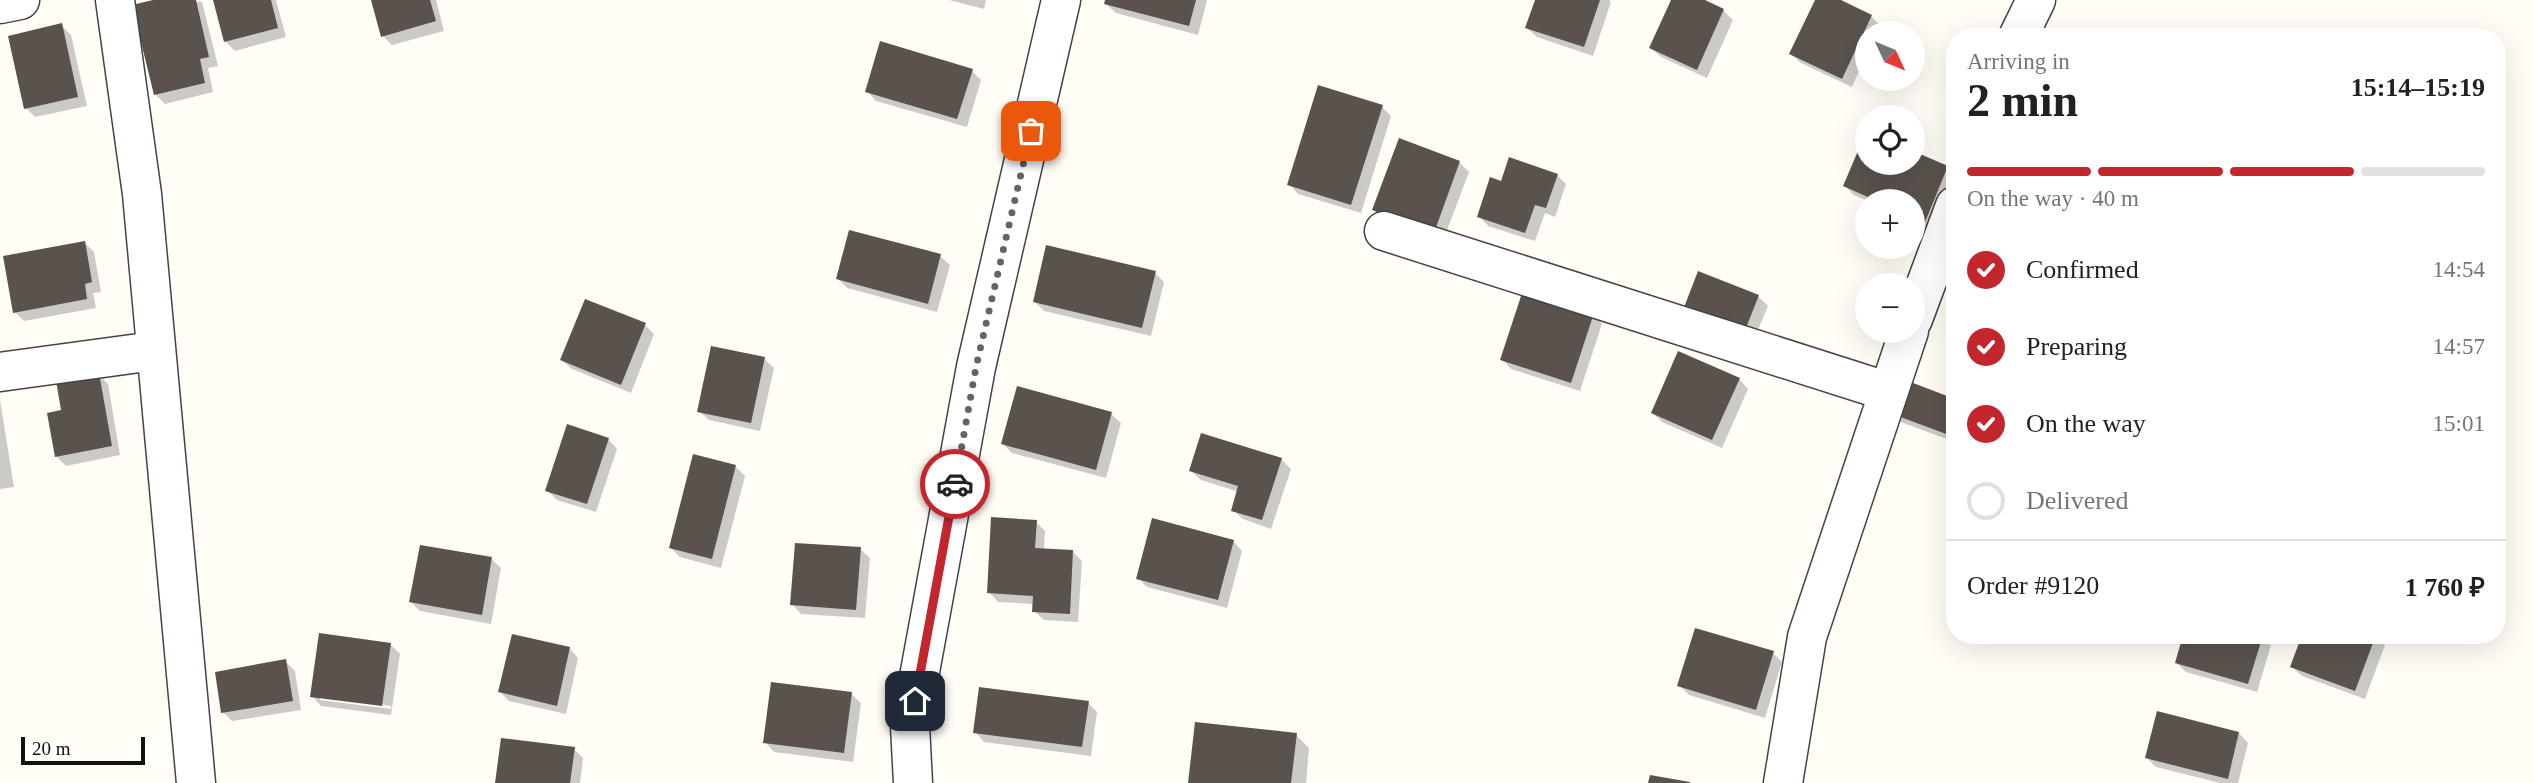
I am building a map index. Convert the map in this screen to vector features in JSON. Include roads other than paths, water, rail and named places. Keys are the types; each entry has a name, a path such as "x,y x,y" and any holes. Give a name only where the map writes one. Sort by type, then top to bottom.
{"street":[{"path":"0,4 20,0"},
{"path":"115,0 142,194 196,783"},
{"path":"913,783 910,726 976,367 1061,0"},
{"path":"2022,28 2036,0"},
{"path":"1925,287 1946,230"},
{"path":"1384,231 1886,391"},
{"path":"1783,783 1807,636 1886,391 1904,343"},
{"path":"0,372 155,351"}]}
